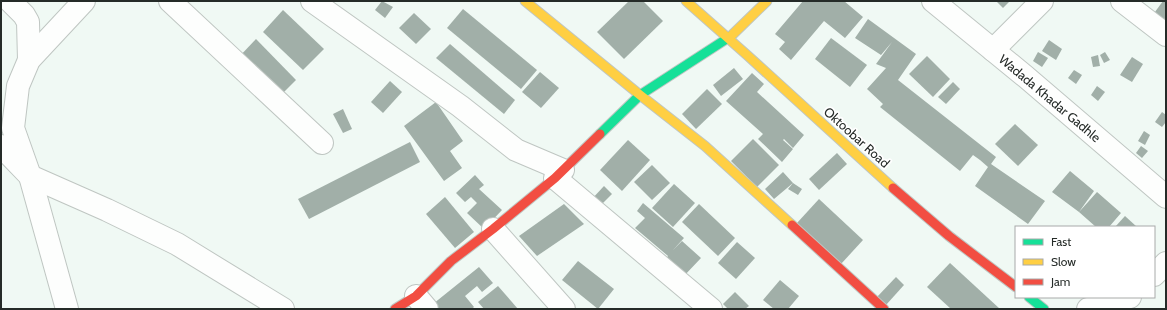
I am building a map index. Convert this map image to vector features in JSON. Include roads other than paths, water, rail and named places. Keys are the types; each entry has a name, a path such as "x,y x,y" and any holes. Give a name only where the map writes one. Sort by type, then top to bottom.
{"street":[{"path":"10,1 24,15 28,22 29,60"},
{"path":"68,309 30,176 14,128 18,86 29,60 84,1"},
{"path":"170,1 322,143"},
{"path":"312,1 460,106 516,150 559,174 711,309"},
{"path":"525,1 705,146 884,309"},
{"name":"Oktoobar Road","path":"686,1 928,218 1015,286"},
{"path":"395,309 422,302 451,261 493,229 559,174 640,95 729,38 767,1"},
{"name":"Wadada Khadar Gadhle","path":"933,1 1166,197"},
{"path":"993,50 1042,1"},
{"path":"1122,1 1166,35"},
{"path":"1,146 30,176 107,210 177,244 283,309"},
{"path":"493,229 564,309"},
{"path":"1155,274 1166,263"},
{"path":"1030,298 1044,309"},
{"path":"1088,309 1126,298"}]}
